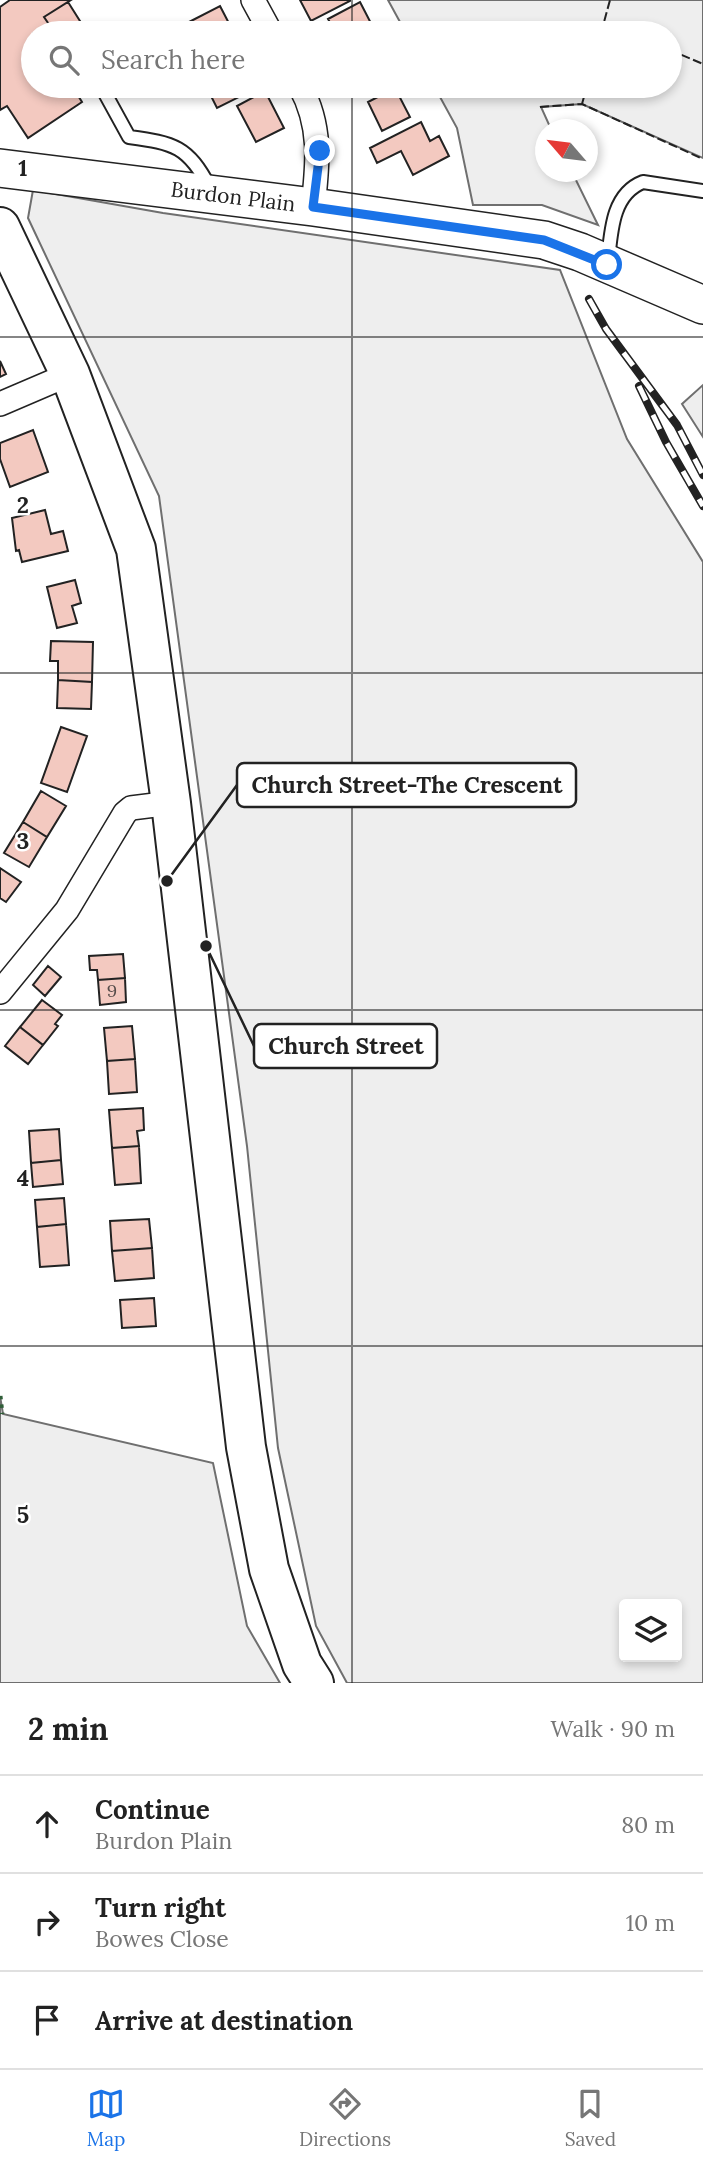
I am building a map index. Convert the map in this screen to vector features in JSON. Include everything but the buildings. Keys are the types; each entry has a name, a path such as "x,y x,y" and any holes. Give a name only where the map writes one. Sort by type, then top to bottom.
{"highway":[{"path":"0,227 70,374 136,549 171,803 246,1447 269,1569 302,1664 314,1683"}],"main road":[{"name":"Burdon Plain","path":"0,168 313,207 544,240 703,305"}],"street":[{"path":"253,0 264,21"},
{"path":"307,98 320,151 313,207"},
{"path":"0,404 70,374"},
{"path":"0,992 67,910 125,813 131,808 171,803"}],"lane":[{"path":"107,98 128,137 166,142 196,160 213,194"},
{"path":"607,265 612,222 624,194 634,186 643,182 703,191"}],"shaded area":[{"path":"388,0 703,0 703,158 582,104 541,107 546,119 535,119 535,182 577,182 598,225 542,205 473,205 457,128 441,98 682,98 682,21 399,21"},
{"path":"33,190 163,213 560,270 627,439 703,562 703,1683 347,1683 316,1626 278,1448 247,1146 159,496 28,218"},
{"path":"703,385 703,437 682,404"},
{"path":"0,1396 3,1414 213,1463 247,1626 280,1683 0,1683"}],"railway":[{"path":"589,299 606,329 677,425 703,475"},
{"path":"639,386 666,442 703,506"}],"hedge":[{"path":"0,1396 2,1414"}],"fence":[{"path":"604,21 610,0"},
{"path":"682,55 703,64"},
{"path":"582,104 584,98"},
{"path":"540,107 582,104 703,159"}],"place":[{"name":"Church Street-The Crescent","path":"167,881"},
{"name":"Church Street","path":"206,946"}],"route":[{"path":"320,151 313,207 544,240 580,252 607,265"}]}
